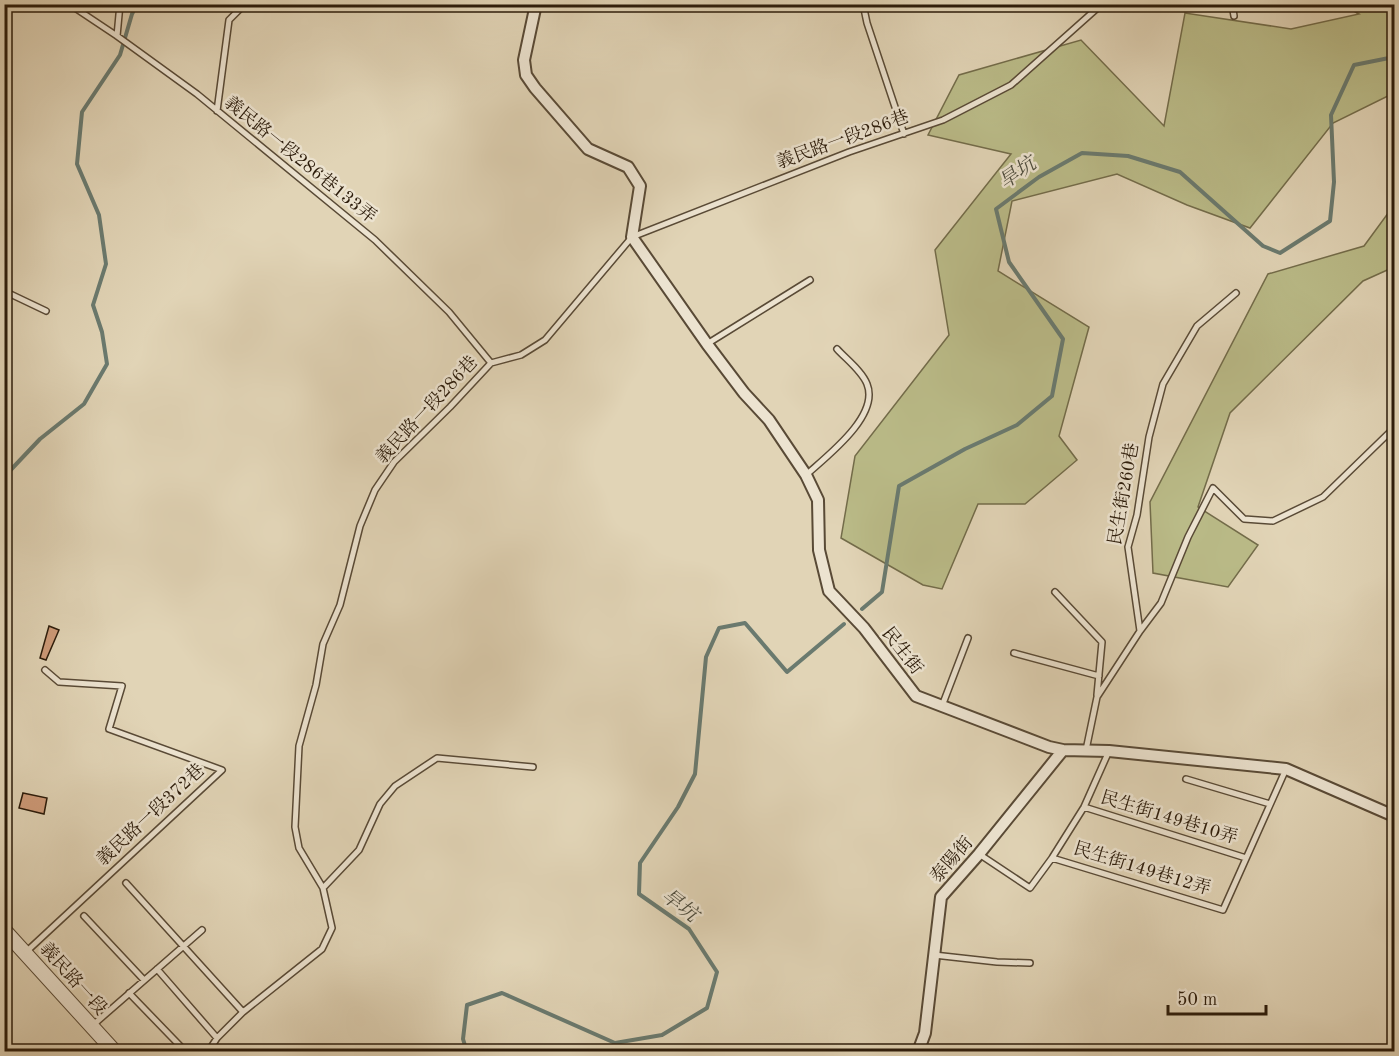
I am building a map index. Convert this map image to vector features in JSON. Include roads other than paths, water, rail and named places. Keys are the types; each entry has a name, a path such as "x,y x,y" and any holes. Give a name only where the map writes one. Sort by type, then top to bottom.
{"street":[{"path":"536,4 524,60 526,75 588,149 628,167 640,186 632,237"},
{"name":"民生街","path":"632,237 707,344 744,393 769,420 806,475 818,500 819,550 829,591 864,628 916,696 1049,747 1063,750 1109,751 1286,769 1395,816"},
{"name":"泰陽街","path":"918,1052 925,1033 941,897 1063,750"},
{"name":"義民路一段","path":"4,930 115,1052"}],"lane":[{"name":"義民路一段286巷133弄","path":"69,4 197,94 375,240 449,312 491,363"},
{"path":"118,37 120,4"},
{"path":"217,111 229,20 245,4"},
{"path":"863,4 867,23 904,134"},
{"name":"義民路一段286巷","path":"208,1052 217,1038 243,1012 322,949 332,928 323,888 299,848 295,827 299,746 316,685 323,644 340,605 360,526 375,490 394,462 491,363 521,355 545,340 632,237 849,152 944,120 1011,85 1102,4"},
{"path":"1232,4 1234,16"},
{"path":"707,344 810,280"},
{"path":"4,291 46,311"},
{"name":"民生街260巷","path":"1140,631 1128,547 1137,514 1149,437 1163,384 1197,326 1236,293"},
{"path":"806,475 851,435 870,395 867,382 837,348"},
{"path":"1097,697 1161,603 1188,537 1213,488 1244,519 1273,521 1323,497 1395,428"},
{"path":"1055,592 1102,642 1097,697 1086,750"},
{"path":"942,706 968,638"},
{"path":"1014,653 1099,676"},
{"name":"義民路一段372巷","path":"25,953 222,770 109,729 122,686 59,682 45,670"},
{"path":"979,854 1030,888 1084,807 1109,751"},
{"path":"323,888 359,850 380,804 395,786 437,758 532,767"},
{"path":"1246,858 1286,769"},
{"path":"1185,779 1270,804"},
{"name":"民生街149巷10弄","path":"1084,807 1246,858"},
{"name":"民生街149巷12弄","path":"1052,858 1222,910 1246,858"},
{"path":"126,883 243,1012"},
{"path":"84,916 144,980"},
{"path":"92,1026 202,930"},
{"path":"933,955 1030,963"},
{"path":"157,969 217,1038"},
{"path":"129,993 186,1052"}],"waterway":[{"path":"4,477 40,439 84,404 107,364 102,332 93,305 106,264 99,215 77,164 82,112 120,55 137,4"},
{"name":"旱坑","path":"862,609 882,592 899,486 965,449 1017,425 1052,396 1063,339 1009,262 996,209 1039,177 1082,153 1128,156 1180,172 1263,246 1280,253 1330,221 1334,182 1331,115 1354,65 1394,57"},
{"name":"旱坑","path":"467,1052 463,1039 467,1005 502,993 615,1043 662,1035 707,1008 717,972 689,929 639,894 640,863 678,807 695,774 706,657 719,628 745,623 787,672 844,624"}]}
